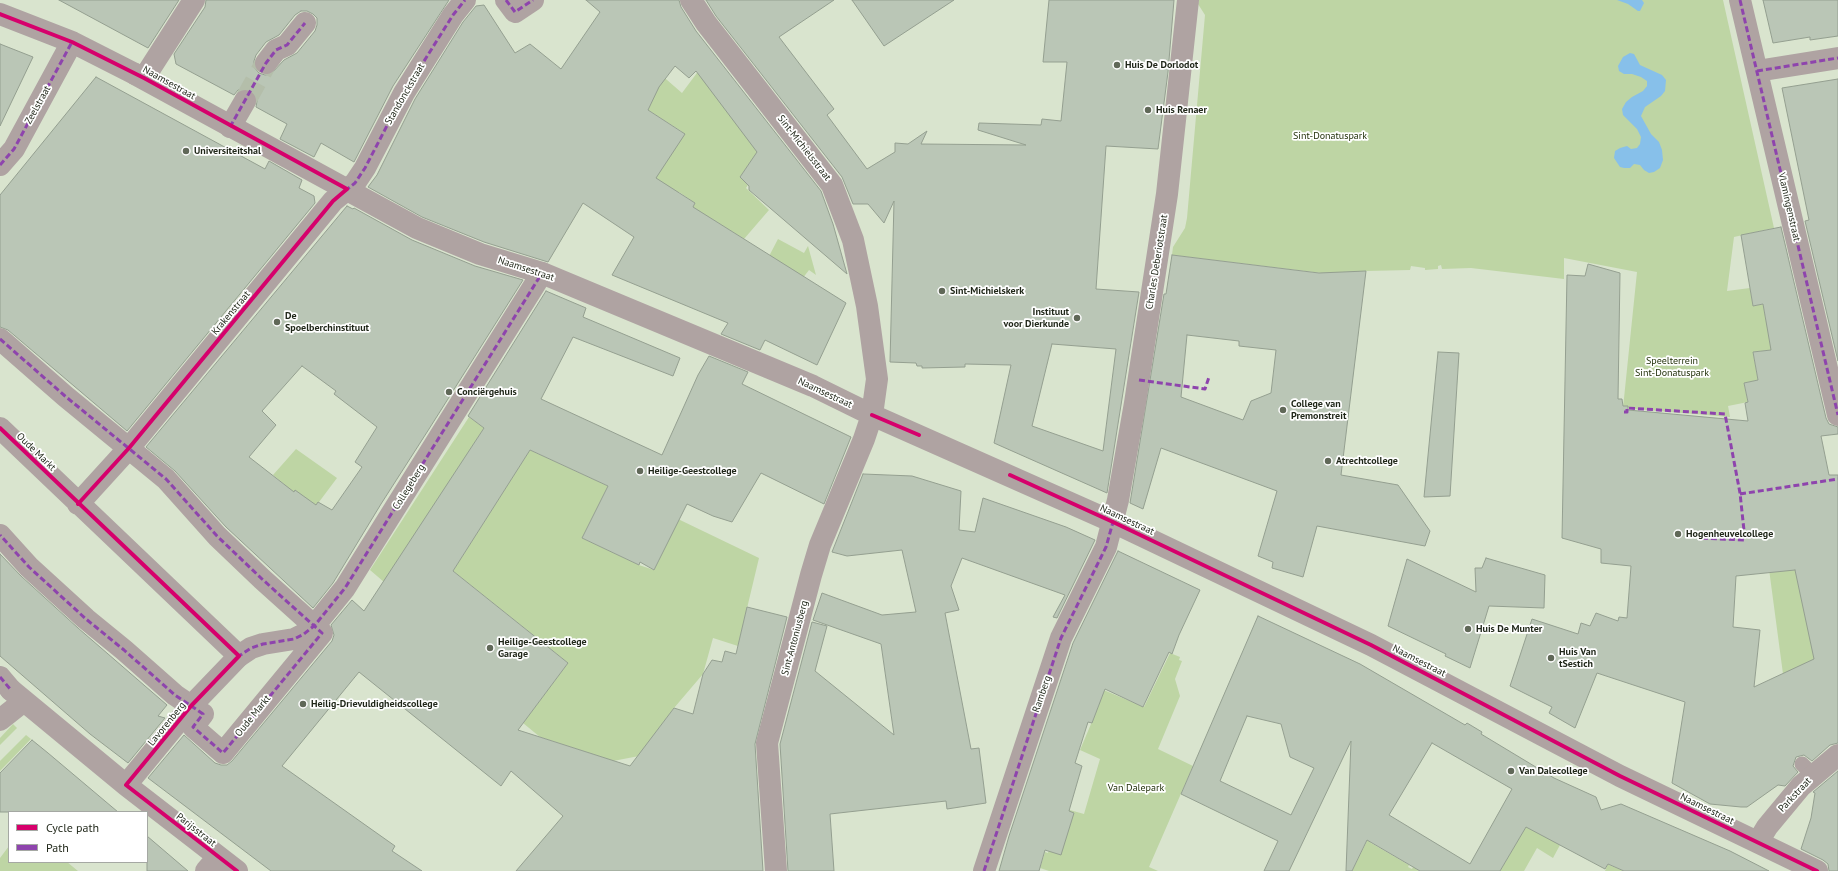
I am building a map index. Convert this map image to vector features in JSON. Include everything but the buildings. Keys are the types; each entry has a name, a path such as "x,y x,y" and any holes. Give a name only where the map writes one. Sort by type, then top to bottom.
{"street":[{"path":"140,76 194,0"},
{"name":"Standonckstraat","path":"347,189 355,183 365,168 404,93 453,15 465,0"},
{"path":"506,0 515,12 533,0"},
{"name":"Sint-Michielsstraat","path":"691,0 711,19 832,185 853,240 867,306 877,379 872,414"},
{"name":"Charles Deberiotstraat","path":"1113,522 1135,404 1166,202 1188,0"},
{"name":"Vlamingenstraat","path":"1740,0 1838,414"},
{"name":"Naamsestraat","path":"0,14 72,42 140,76 230,127 417,228 480,254 542,273 813,386 1113,522 1371,645 1620,776 1817,871"},
{"path":"266,64 276,50 287,45 305,23"},
{"name":"Zeelstraat","path":"0,165 14,149 72,42"},
{"path":"1757,71 1838,58"},
{"path":"230,127 245,101"},
{"name":"Krakenstraat","path":"129,448 333,201 347,189"},
{"name":"Collegeberg","path":"239,656 251,648 263,644 294,639 304,634 315,625 345,588 542,273"},
{"path":"0,339 65,396 166,479 217,536 262,579 315,625"},
{"name":"Sint-Antoniusberg","path":"776,871 767,743 820,545 864,439 872,414"},
{"name":"Oude Markt","path":"0,428 239,656"},
{"path":"78,504 129,448"},
{"name":"Ramberg","path":"984,871 1061,638 1106,547 1113,522"},
{"name":"Oude Markt","path":"0,535 29,567 53,590 175,695 203,714 193,727 223,753 322,633 315,625"},
{"name":"Lavorenberg","path":"126,785 191,706 239,656"},
{"path":"0,720 12,689"},
{"name":"Parijsstraat","path":"12,689 126,785 212,864 237,871"},
{"name":"Parkstraat","path":"1758,842 1767,826 1802,786 1808,770 1838,755"}],"green space":[{"name":"Sint-Donatuspark","path":"1199,0 1723,0 1774,228 1734,237 1727,291 1750,288 1753,306 1763,304 1766,319 1775,318 1781,349 1753,352 1758,380 1744,383 1748,402 1728,406 1730,417 1623,408 1637,272 1564,258 1564,279 1471,268 1442,269 1441,265 1438,266 1438,269 1425,270 1425,268 1411,266 1410,270 1366,271 1338,275 1172,255 1173,247 1185,228 1187,218 1205,15 1198,4"},
{"path":"711,54 771,133 740,177 748,185 746,188 769,210 744,239 710,218 689,212 695,203 679,192 674,200 640,177 684,135 681,131 648,110 659,73 682,93"},
{"path":"778,239 804,253 808,246 816,275 809,270 796,287 766,262"},
{"path":"469,417 484,428 384,582 370,570"},
{"path":"296,449 337,478 310,514 295,491 281,510 272,504 285,485 273,475"},
{"path":"530,450 608,486 582,538 639,565 654,570 678,519 759,558 738,646 713,638 703,674 674,708 639,756 613,761 540,737 523,723 568,663 453,571"},
{"path":"1791,549 1836,672 1783,674 1767,554"},
{"name":"Van Dalepark","path":"1170,653 1180,657 1179,660 1182,661 1175,679 1180,696 1158,749 1193,766 1149,867 1158,871 1049,871 1040,868 1045,852 1048,853 1059,807 1084,814 1100,759 1080,750 1099,705 1087,683 1144,707"},
{"path":"13,724 17,728 0,745 0,738"},
{"path":"26,735 31,739 0,771 0,761"},
{"path":"1539,804 1560,845 1553,858 1537,848 1524,871 1500,871"},
{"path":"1369,837 1371,843 1409,865 1408,867 1412,869 1413,867 1420,871 1352,871"},
{"path":"8,847 8,863 68,863 78,871 0,871 0,858"},
{"path":"1608,864 1609,865 1624,871 1605,871"}],"water":[{"path":"1617,0 1642,0 1644,3 1640,11 1638,11 1628,4"},
{"path":"1630,53 1634,54 1640,65 1662,75 1666,80 1665,91 1661,96 1645,107 1641,116 1651,134 1659,142 1662,150 1663,160 1660,168 1649,173 1640,165 1634,164 1630,168 1620,167 1614,158 1615,151 1620,148 1627,146 1631,149 1637,148 1640,144 1641,137 1637,129 1623,115 1622,109 1626,102 1643,91 1647,86 1647,81 1641,77 1632,74 1624,74 1619,71 1618,66 1623,57"}],"tunnel":[{"path":"245,101 266,63"}],"marked path":[{"path":"345,191 355,183 365,168 404,93 453,15 465,0"},
{"path":"506,0 515,12 533,0"},
{"path":"1740,0 1838,415"},
{"path":"230,127 266,63 276,50 287,45 305,23"},
{"path":"0,165 14,149 72,42"},
{"path":"1757,71 1838,58"},
{"path":"237,655 239,656 251,648 263,644 294,639 304,634 315,625 345,588 542,273"},
{"path":"0,339 65,396 166,479 217,536 322,633 223,753 193,727 203,714 175,695 86,619 29,567 0,535"},
{"path":"1139,380 1205,389 1209,377"},
{"path":"1624,412 1627,412 1627,408 1725,414 1740,493 1745,540 1699,538"},
{"path":"1740,494 1838,479"},
{"path":"984,871 1061,638 1106,547 1113,522"},
{"path":"0,677 11,690"}],"cycle path":[{"path":"0,14 72,42 144,78 347,189 333,201 129,448 78,504"},
{"path":"872,415 919,435"},
{"path":"0,428 239,656 191,706 126,785 237,871"},
{"path":"1010,475 1113,522 1371,645 1620,776 1817,871"}],"place":[{"name":"Huis De Dorlodot","path":"1117,65"},
{"name":"Huis Renaer","path":"1148,110"},
{"name":"Universiteitshal","path":"186,151"},
{"name":"Sint-Michielskerk","path":"942,291"},
{"name":"Instituut voor Dierkunde","path":"1077,318"},
{"name":"De Spoelberchinstituut","path":"277,322"},
{"name":"Conciërgehuis","path":"449,392"},
{"name":"College van Premonstreit","path":"1283,410"},
{"name":"Atrechtcollege","path":"1328,461"},
{"name":"Heilige-Geestcollege","path":"640,471"},
{"name":"Hogenheuvelcollege","path":"1678,534"},
{"name":"Huis De Munter","path":"1468,629"},
{"name":"Heilige-Geestcollege Garage","path":"490,648"},
{"name":"Huis Van tSestich","path":"1551,658"},
{"name":"Heilig-Drievuldigheidscollege","path":"303,704"},
{"name":"Van Dalecollege","path":"1511,771"}],"park label":[{"name":"Speelterrein Sint-Donatuspark","path":"1672,366"}]}
